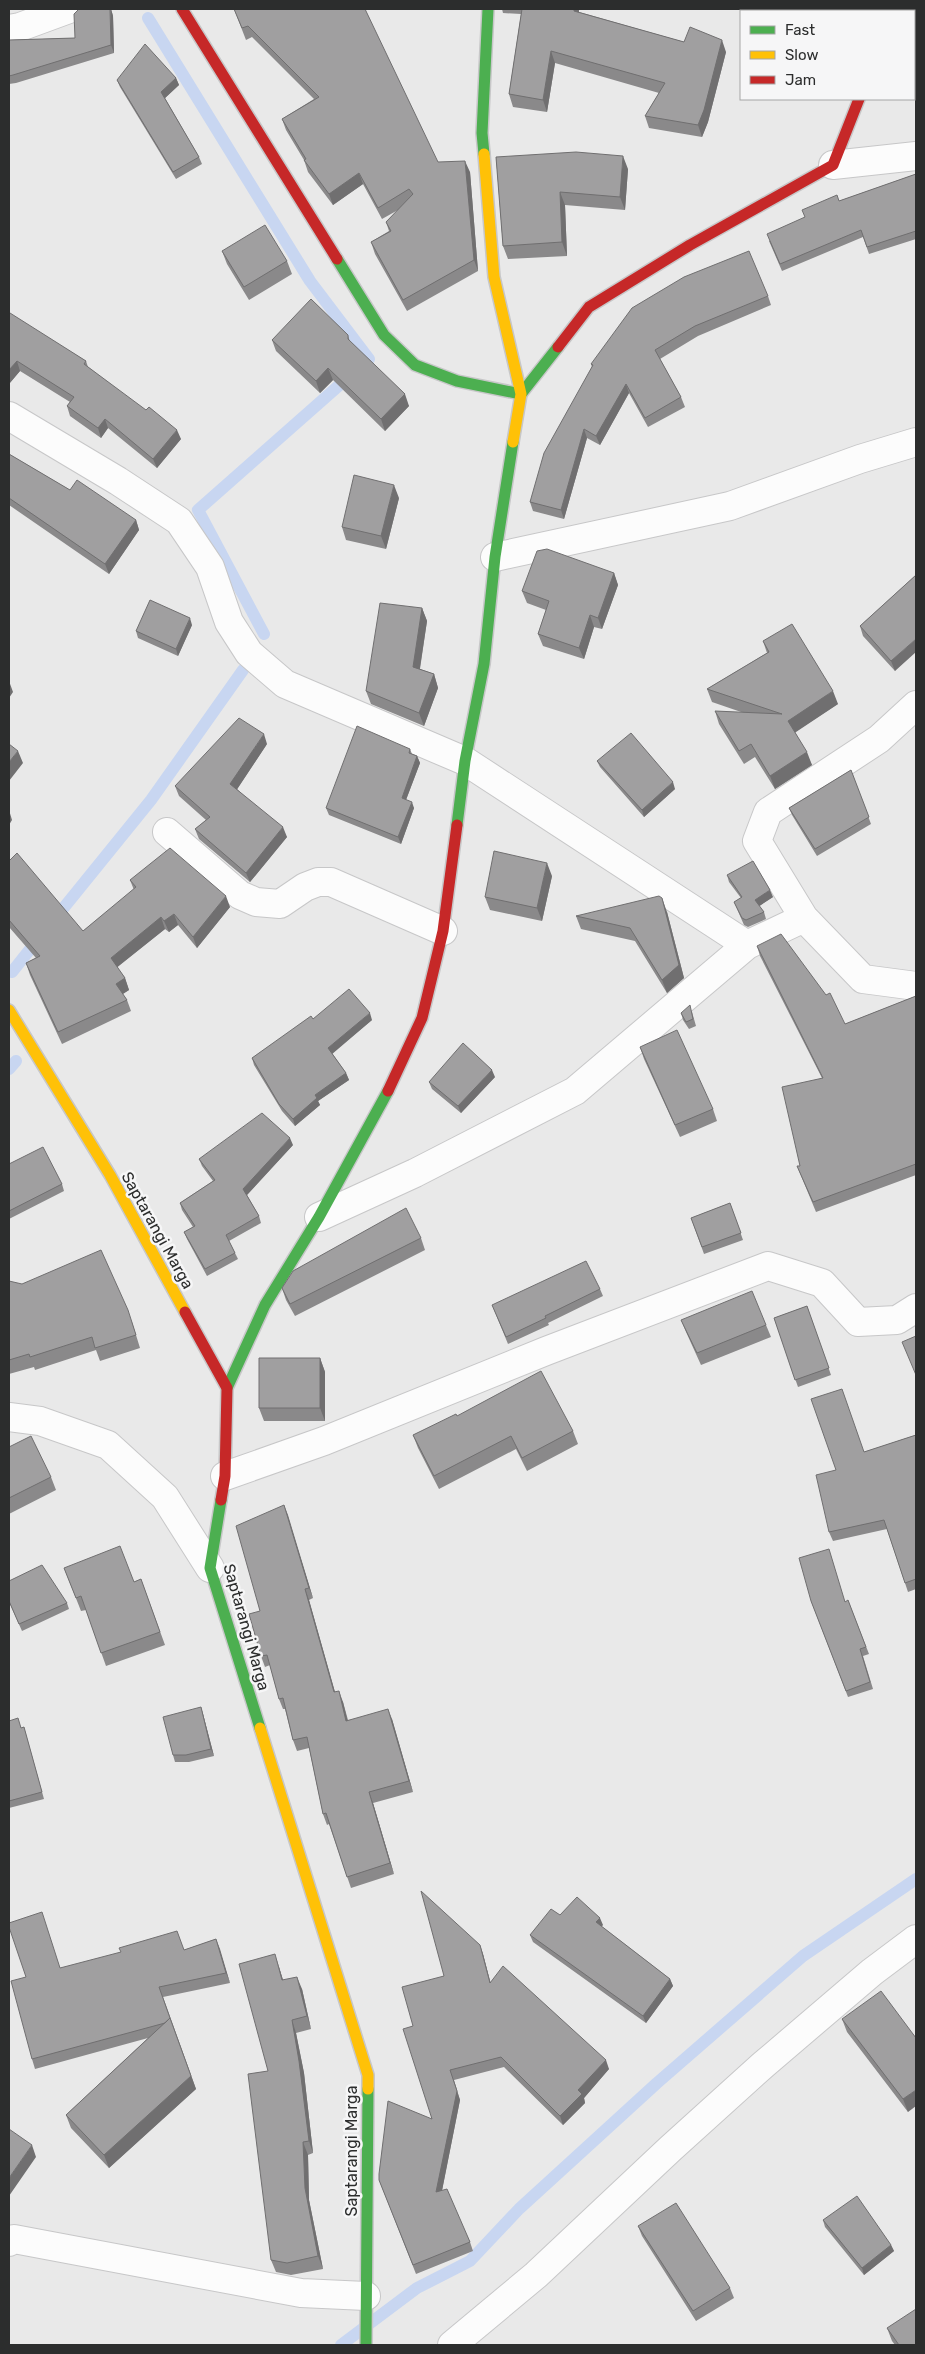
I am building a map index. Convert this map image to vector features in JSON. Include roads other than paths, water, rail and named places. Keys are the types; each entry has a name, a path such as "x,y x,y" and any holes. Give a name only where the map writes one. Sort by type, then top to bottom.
{"street":[{"path":"9,29 20,27 68,9"},
{"path":"182,9 384,335 415,365 457,381 521,394"},
{"path":"227,1388 265,1305 319,1217 389,1090 422,1018 443,931 465,761 484,664 495,557 521,394 494,277 482,133 488,9"},
{"path":"833,165 859,100"},
{"path":"521,394 588,307 690,245 833,165 916,156"},
{"path":"9,416 118,481 179,521 210,566 229,622 234,630 250,653 285,684 465,761 747,945"},
{"path":"495,557 730,506 860,459 916,442"},
{"path":"916,705 879,739 768,812 757,841 804,918 863,979 916,986"},
{"path":"167,832 240,895 256,902 280,904 305,887 318,882 331,882 443,931"},
{"path":"319,1217 415,1173 575,1091 747,945 804,918"},
{"name":"Saptarangi Marga","path":"9,1010 110,1175 227,1388 225,1476 210,1568 368,2076 366,2345"},
{"path":"225,1476 324,1441 536,1355 768,1266 822,1283 858,1322 897,1320 916,1308"},
{"path":"9,1417 40,1422 108,1445 165,1497 210,1568"},
{"path":"452,2345 536,2275 763,2065 872,1972 916,1938"},
{"path":"10,2239 301,2293 366,2310"}],"waterway":[{"path":"148,18 310,281 369,359 198,510 264,634"},
{"path":"53,921 151,800 243,670"},
{"path":"12,972 39,938"},
{"path":"9,1069 16,1061"},
{"path":"341,2345 417,2288 470,2261 519,2209 657,2083 803,1956 916,1879"}]}
